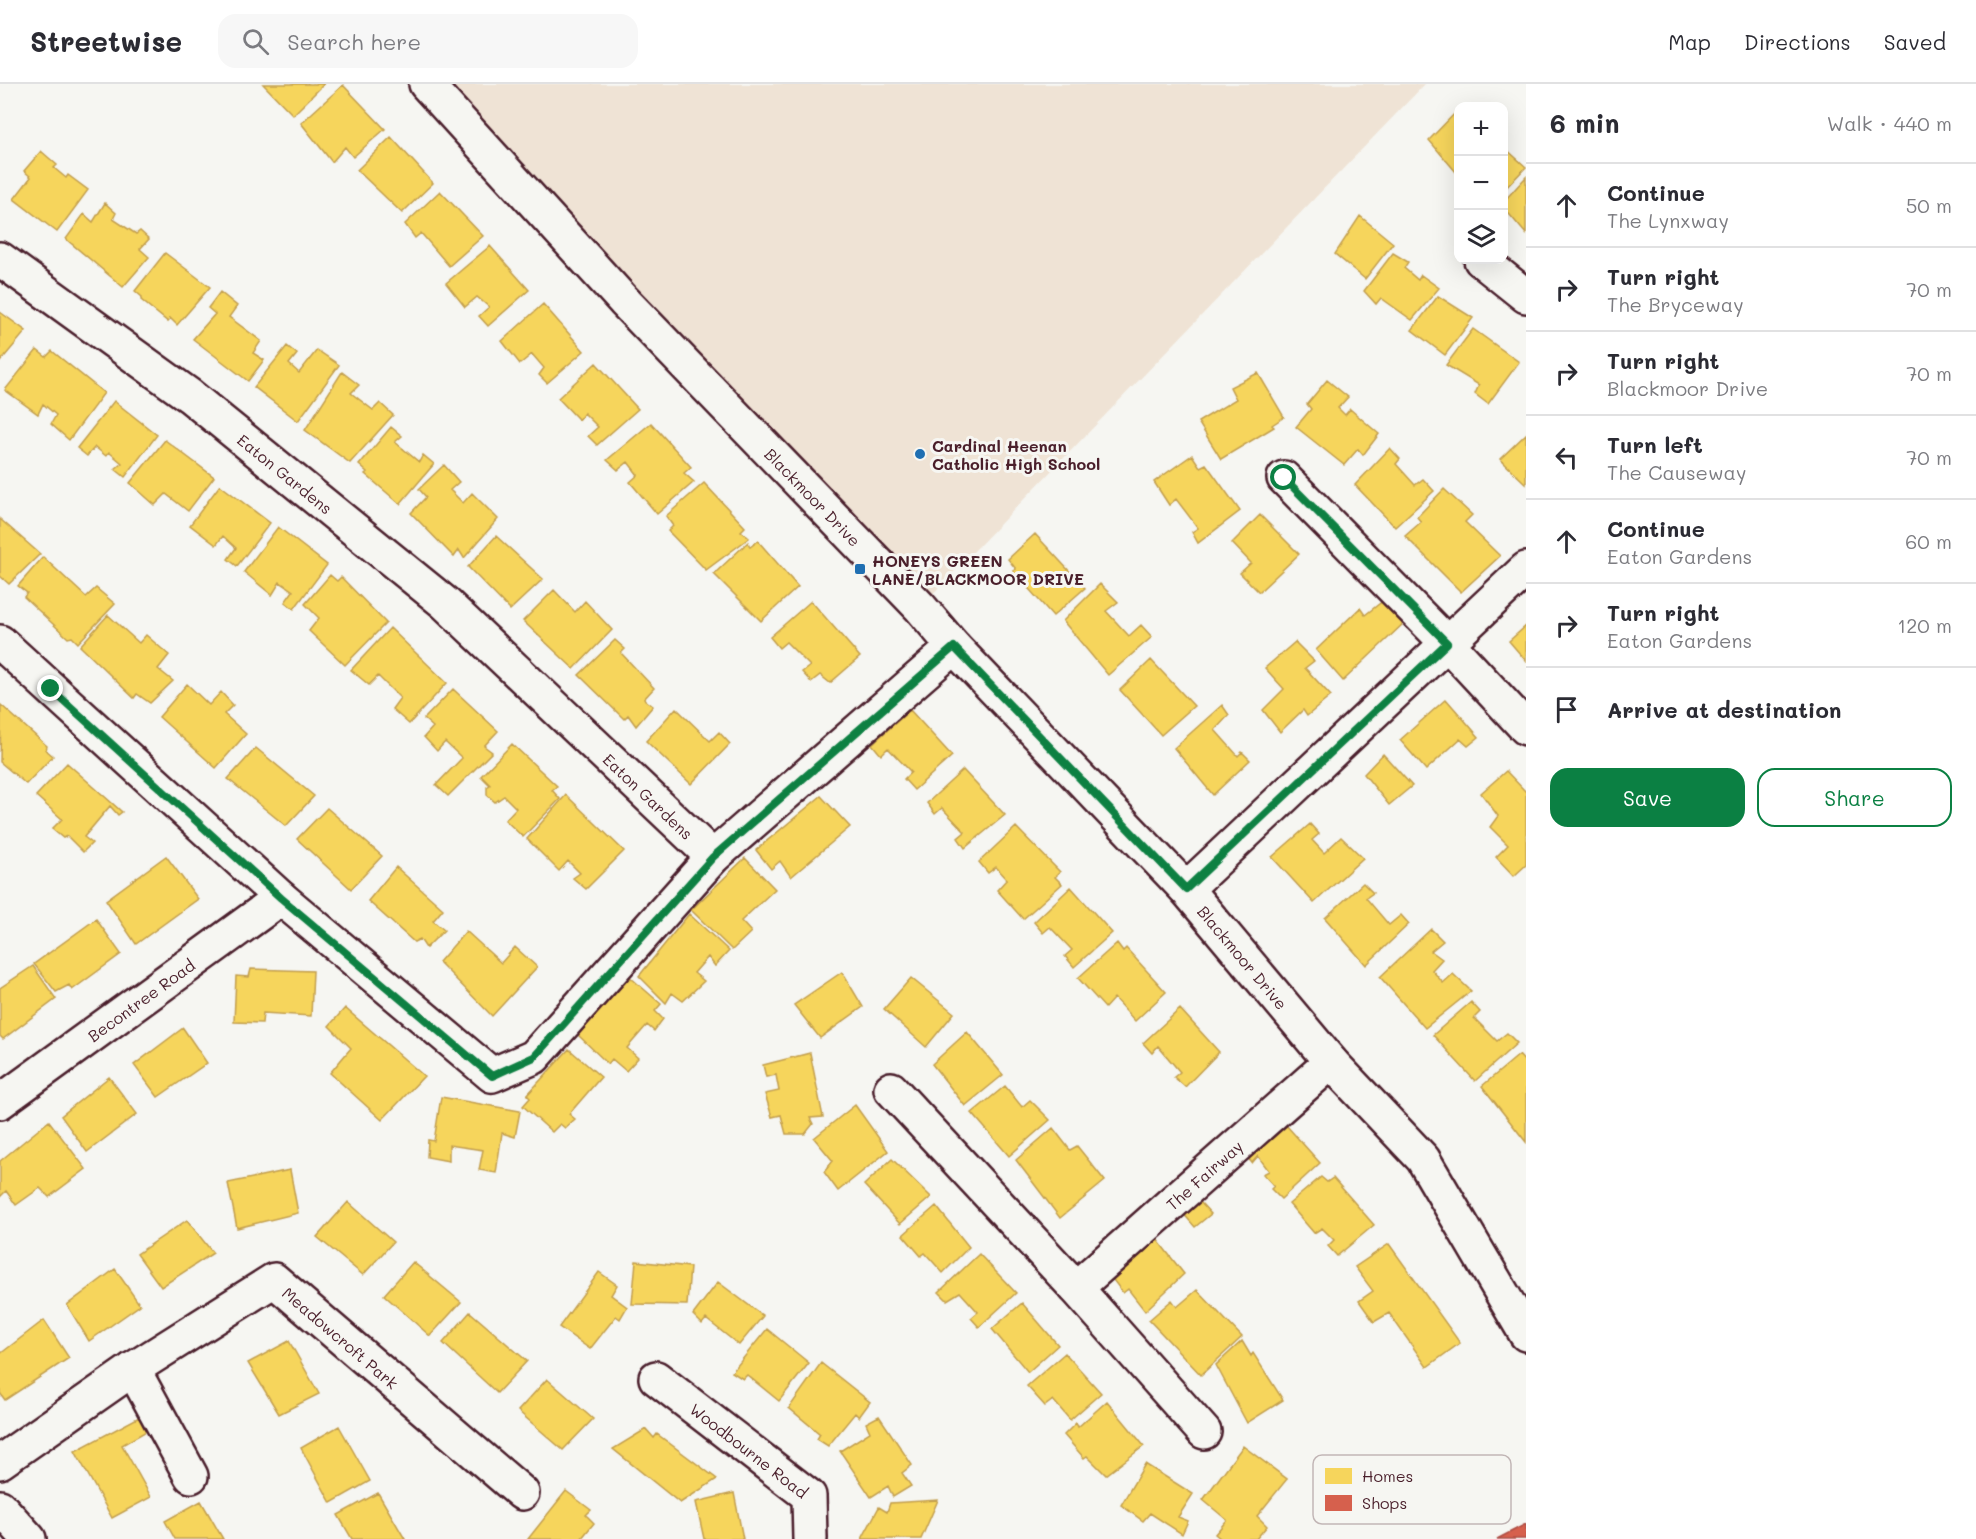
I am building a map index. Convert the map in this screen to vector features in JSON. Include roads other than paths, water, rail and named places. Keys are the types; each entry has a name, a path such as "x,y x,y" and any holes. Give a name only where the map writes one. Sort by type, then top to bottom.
{"street":[{"name":"Blackmoor Drive","path":"426,84 624,301 911,598 954,647 1186,889 1331,1062 1423,1159 1526,1334"},
{"name":"Eaton Gardens","path":"0,258 190,396 445,603 713,857"},
{"path":"1487,264 1522,286"},
{"path":"1284,478 1447,643 1526,728"},
{"path":"1186,889 1526,569"},
{"path":"0,642 281,898 492,1076 534,1057 713,857 954,647"},
{"name":"Becontree Road","path":"0,1102 281,898"},
{"name":"The Fairway","path":"1076,1288 1331,1062"},
{"path":"891,1089 1076,1288 1204,1432"},
{"name":"Meadowcroft Park","path":"0,1462 133,1369 274,1280 522,1493"},
{"path":"133,1369 191,1476"},
{"name":"Woodbourne Road","path":"656,1377 808,1496 810,1539"},
{"path":"0,1507 28,1539"}],"place":[{"name":"Cardinal Heenan Catholic High School","path":"920,454"},
{"name":"HONEYS GREEN LANE/BLACKMOOR DRIVE","path":"860,569"}]}
